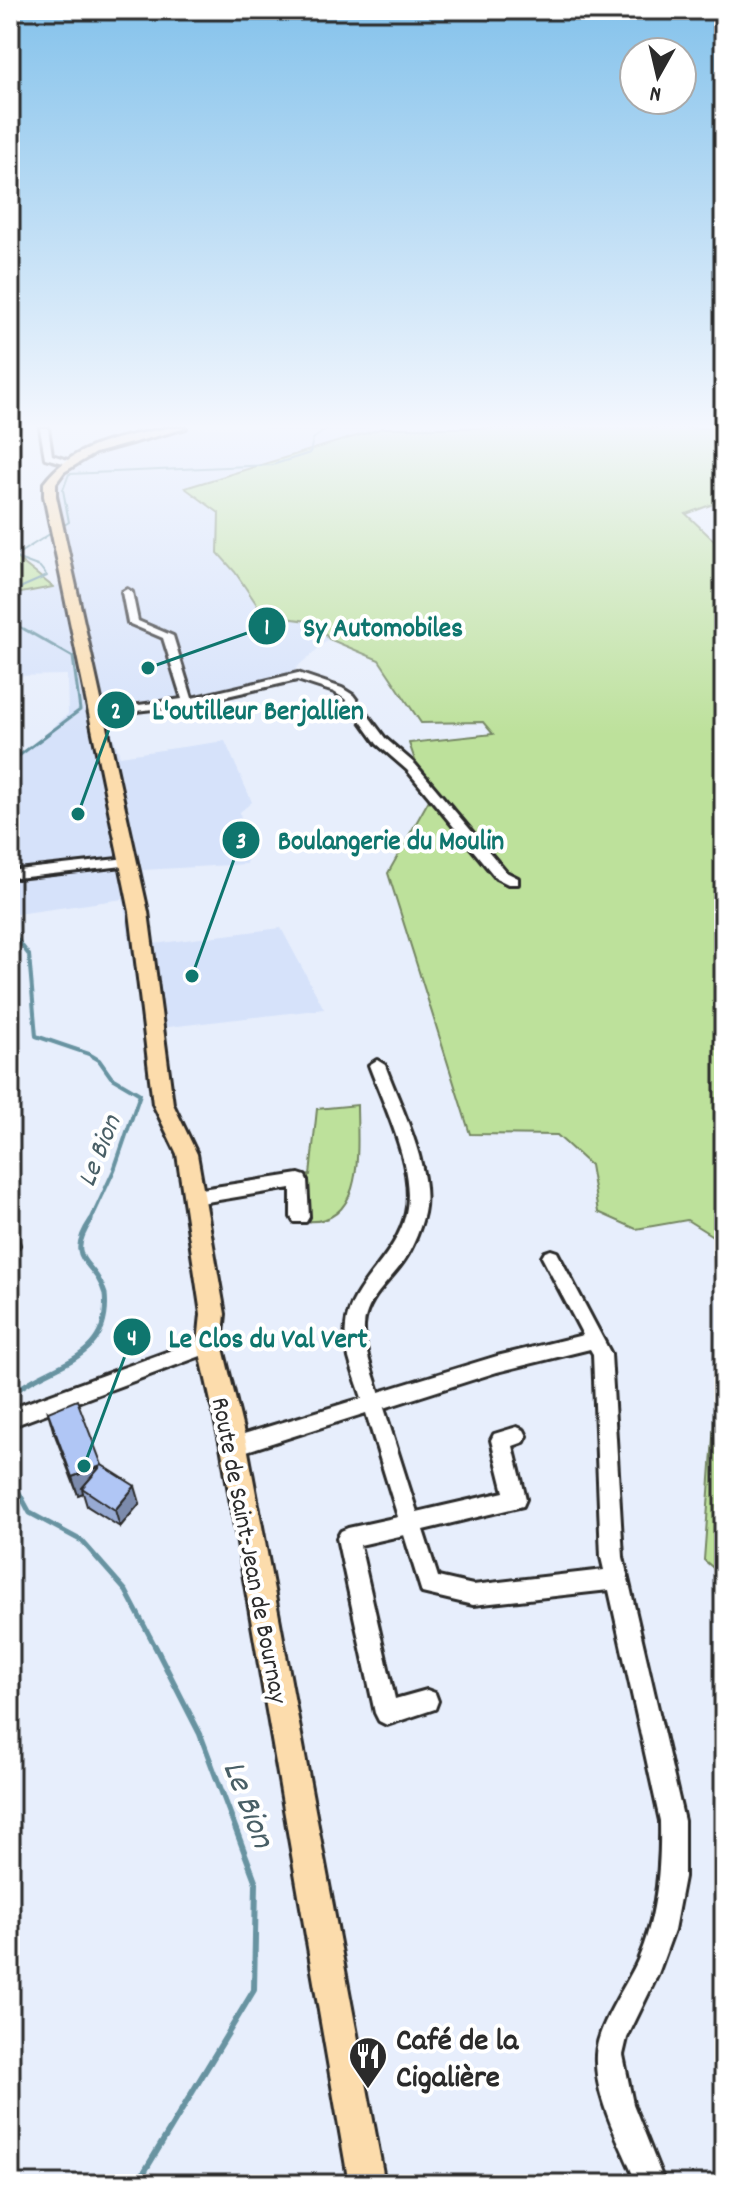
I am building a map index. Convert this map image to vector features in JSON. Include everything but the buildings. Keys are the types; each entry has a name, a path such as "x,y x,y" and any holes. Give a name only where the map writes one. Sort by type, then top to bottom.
{"main road":[{"name":"Route de Saint-Jean de Bournay","path":"59,530 139,912 163,1104 187,1154 213,1314 210,1344 234,1446 367,2184"}],"street":[{"path":"127,592 133,623 168,636 188,702"},
{"path":"96,714 188,702 298,676 338,690 349,697 381,741 411,767 501,875 513,881"},
{"path":"17,874 127,862"},
{"path":"377,1065 407,1145 416,1187 415,1213 399,1254 362,1300 355,1326 358,1355 430,1586 473,1595 617,1579"},
{"path":"195,1197 299,1180 300,1217"},
{"path":"551,1257 602,1354 612,1557 672,1821 675,1865 667,1915 649,1966 609,2052 614,2085 651,2184"},
{"path":"234,1446 497,1364 596,1340"},
{"path":"10,1418 210,1344"},
{"path":"427,1701 387,1713 348,1538 516,1499 501,1440 517,1436"}],"shaded area":[{"path":"63,530 219,530 218,553 264,615 315,621 329,639 297,667 291,677 199,701 107,719 120,756 225,741 252,802 240,812 247,864 143,870 153,944 281,928 324,1009 143,1030 123,899 10,915 10,766 68,714 67,675 10,676 10,595 64,584"}],"green space":[{"path":"219,530 703,530 724,550 724,1243 687,1220 636,1229 598,1212 590,1165 557,1135 470,1134 388,873 429,800 409,743 493,734 483,722 421,723 379,660 329,639 315,622 264,615 218,553"},
{"path":"10,553 53,587 10,595"},
{"path":"357,1105 357,1161 348,1197 339,1211 324,1219 304,1221 302,1177 310,1175 317,1109"},
{"path":"724,1361 724,1577 704,1560 718,1370"}],"waterway":[{"name":"Le Bion","path":"10,605 22,587 47,576 40,567 13,557 56,530"},
{"name":"Le Bion","path":"10,621 27,631"},
{"name":"Le Bion","path":"10,772 12,761 80,710 73,657 24,629"},
{"name":"Le Bion","path":"10,930 29,955 36,1036 89,1054 99,1060 111,1077 140,1094 114,1170 91,1221"},
{"name":"Le Bion","path":"10,1396 75,1358 99,1335 105,1317 105,1294 80,1253 83,1234 91,1221"},
{"name":"Le Bion","path":"10,1476 30,1513 82,1541 126,1591 156,1648"},
{"name":"Le Bion","path":"137,2184 254,1990 256,1883 200,1734 155,1646"}],"place":[{"name":"Sy Automobiles","path":"148,668"},
{"name":"L'outilleur Berjallien","path":"78,814"},
{"name":"Boulangerie du Moulin","path":"192,976"},
{"name":"Le Clos du Val Vert","path":"84,1466"},
{"name":"Café de la Cigalière","path":"368,2090"}]}
